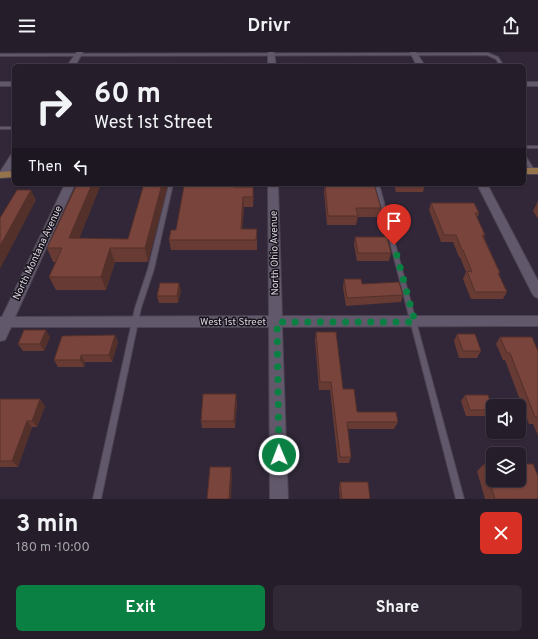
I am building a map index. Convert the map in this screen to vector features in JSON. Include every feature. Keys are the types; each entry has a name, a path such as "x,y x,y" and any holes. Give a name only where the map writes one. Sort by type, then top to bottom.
{"main road":[{"path":"1,175 12,174"}],"street":[{"path":"72,64 79,53"},
{"path":"414,53 420,64"},
{"path":"271,54 272,64"},
{"path":"0,84 12,84"},
{"path":"526,84 538,84"},
{"path":"1,175 12,159"},
{"name":"North Montana Avenue","path":"0,336 3,322 69,186"},
{"name":"North Ohio Avenue","path":"273,186 280,499"},
{"path":"483,186 538,293"},
{"name":"West 1st Street","path":"3,322 538,321"}],"lane":[{"path":"0,55 79,53 489,53 497,58 501,64"},
{"path":"0,128 12,128"},
{"path":"526,147 538,147"},
{"path":"526,160 532,171"},
{"path":"97,499 135,322 171,186"},
{"path":"378,186 415,322 460,499"}],"building":[{"path":"76,186 91,186 69,238 128,239 143,186 161,186 145,248 110,248 101,277 49,277 62,248 47,248"},
{"path":"184,186 253,187 253,197 243,197 241,229 257,229 256,240 169,240 171,230 176,230"},
{"path":"325,186 375,186 381,208 356,208 358,216 328,216"},
{"path":"17,190 31,190 0,246 0,218"},
{"path":"431,203 474,203 479,213 475,213 485,235 482,235 500,273 498,273 507,292 475,292 467,271 472,272 456,235 444,235"},
{"path":"355,237 387,237 391,253 358,253"},
{"path":"344,279 361,279 362,284 399,282 403,295 347,298"},
{"path":"160,283 179,283 177,296 157,296"},
{"path":"24,330 46,330 40,344 18,344"},
{"path":"316,332 336,332 343,389 354,389 357,412 396,412 398,422 347,422 351,457 340,457 331,382 320,382"},
{"path":"457,334 475,334 481,351 463,351"},
{"path":"115,335 109,355 81,355 80,360 54,360 62,336"},
{"path":"500,337 532,337 538,351 538,417 535,417 510,353 507,353"},
{"path":"203,394 236,394 234,421 201,421"},
{"path":"465,395 488,395 489,399 486,399 486,410 470,410"},
{"path":"0,399 40,399 32,421 27,421 12,461 0,461"},
{"path":"526,464 533,464 538,476 538,499 495,499 491,487 526,487"},
{"path":"210,467 231,467 229,499 207,499"},
{"path":"340,482 368,482 370,499 342,499"}],"route":[{"path":"279,455 277,322 415,322 394,245"}]}
